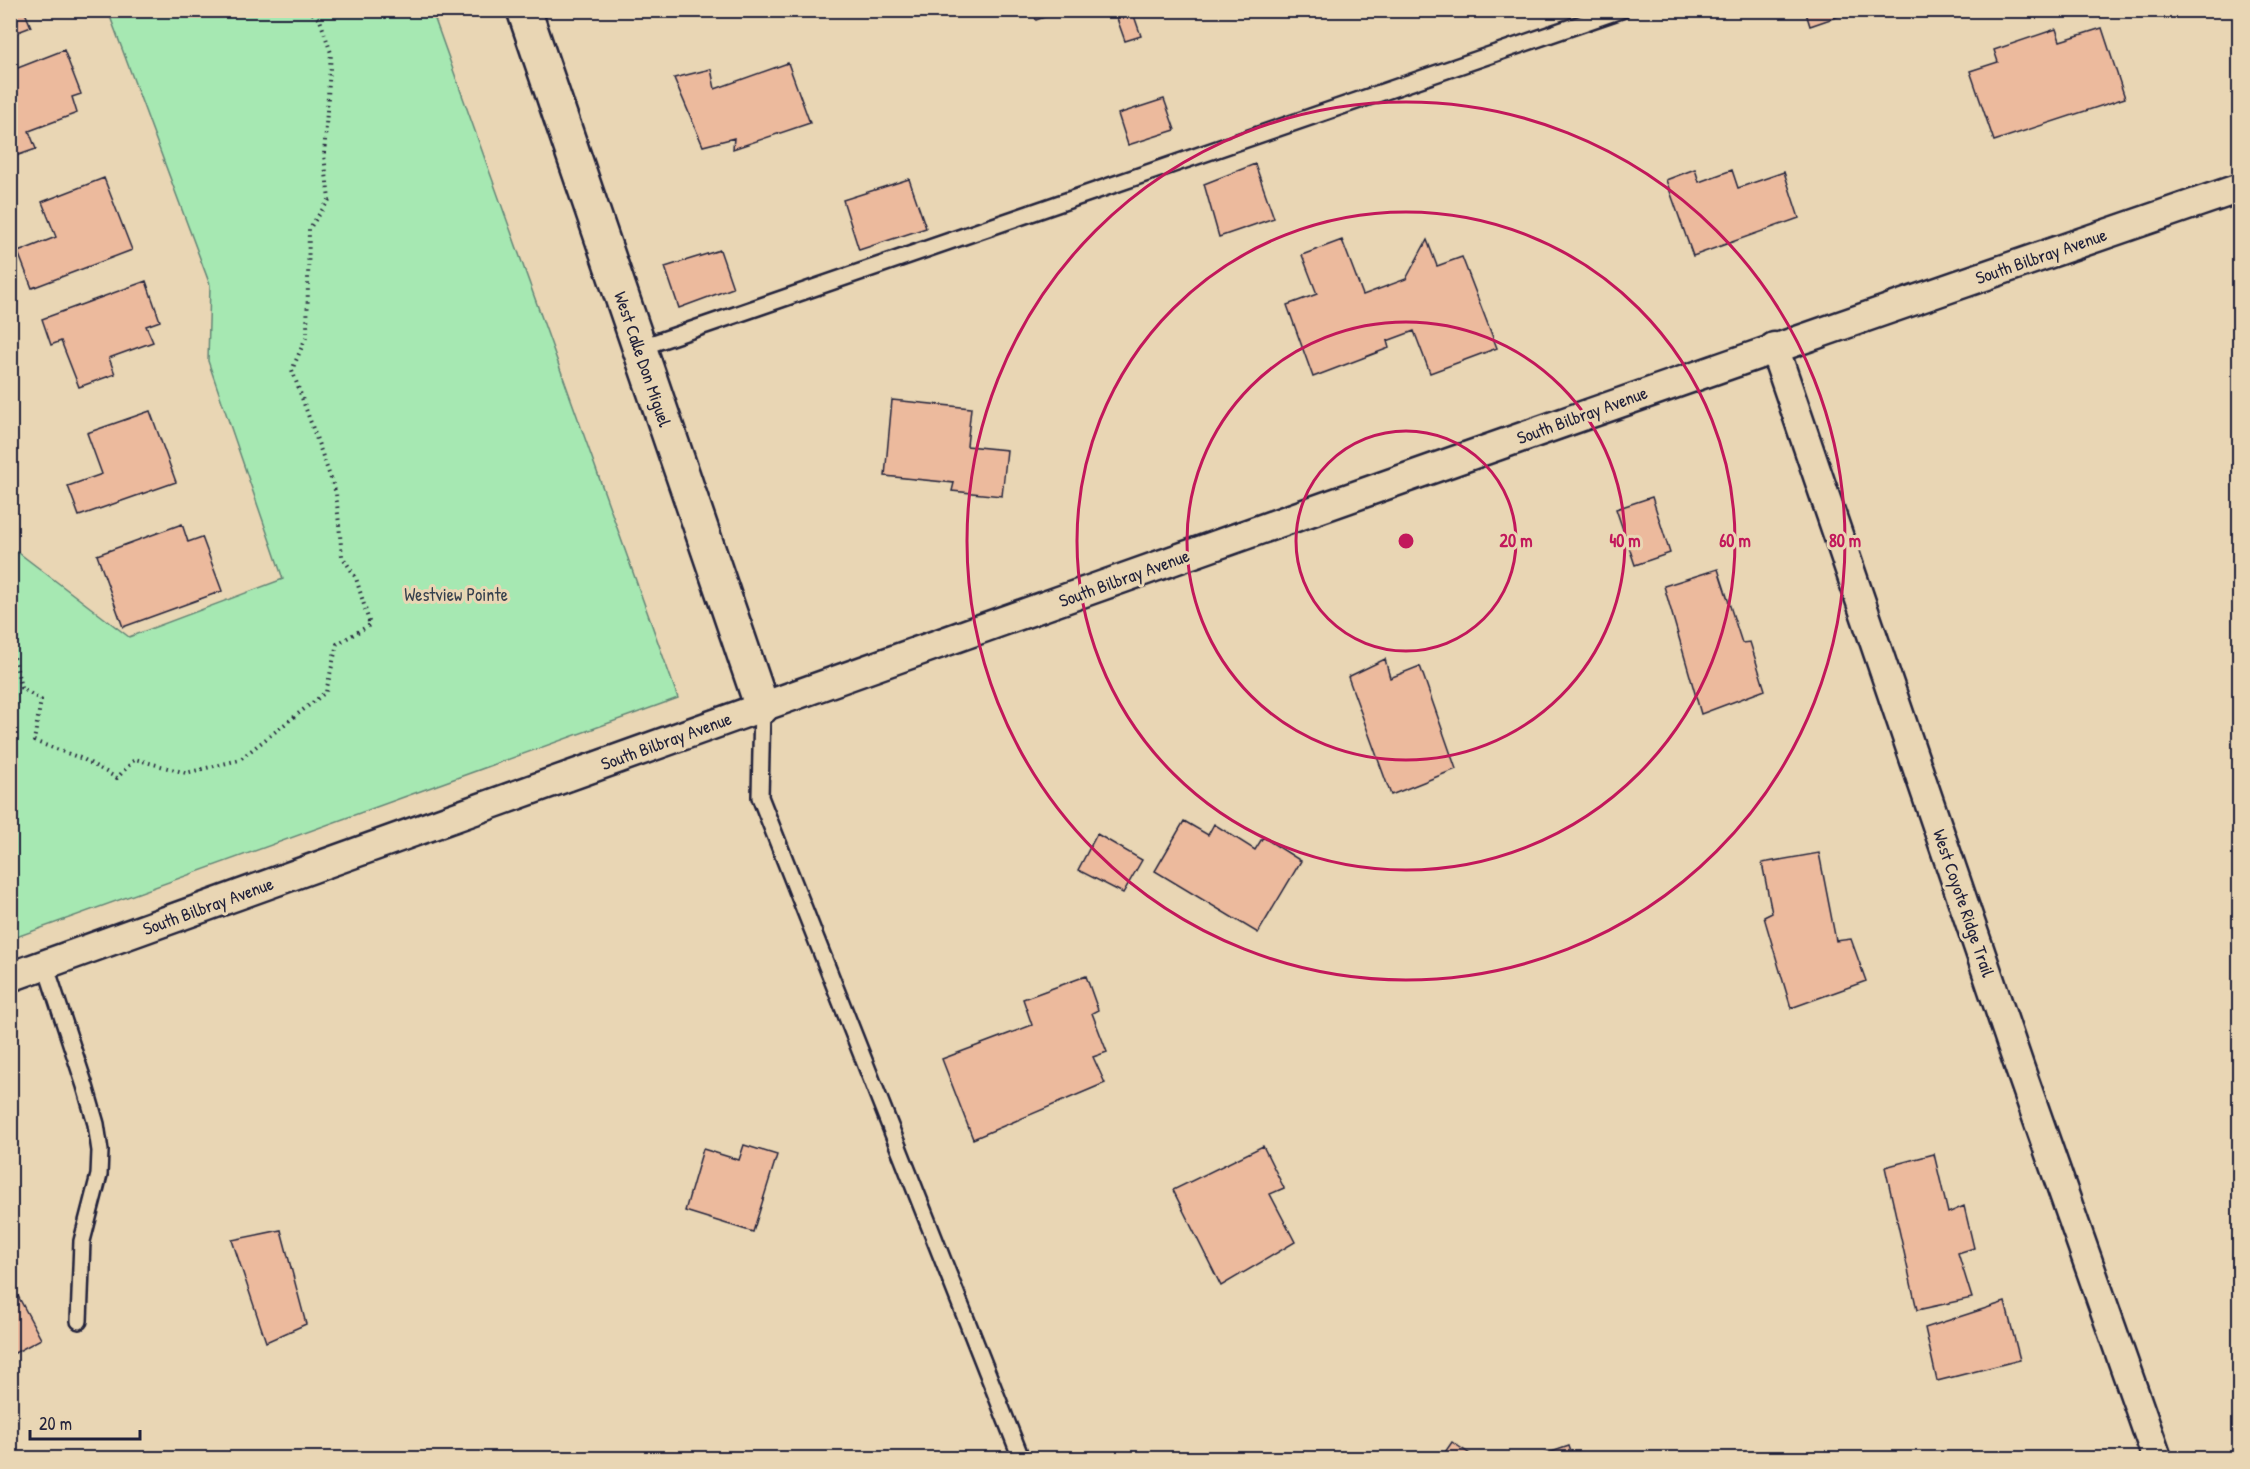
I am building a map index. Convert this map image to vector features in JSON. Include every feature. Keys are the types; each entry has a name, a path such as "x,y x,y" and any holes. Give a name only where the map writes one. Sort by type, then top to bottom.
{"street":[{"name":"West Calle Don Miguel","path":"532,13 639,348 762,707"},
{"name":"South Bilbray Avenue","path":"10,977 1774,347 2240,188"},
{"name":"West Coyote Ridge Trail","path":"1774,347 2016,1055 2157,1458"}],"lane":[{"path":"639,348 1621,10"},
{"path":"762,707 760,797 1021,1458"},
{"path":"45,964 88,1096 96,1124 100,1151 99,1175 82,1240 79,1321"}],"path":[{"path":"10,654 14,656 21,688 41,700 34,741 83,759 117,778 135,759 186,773 238,760 326,692 337,644 370,625 356,578 342,556 336,493 292,370 307,335 309,229 329,200 324,155 331,52 320,20 309,10"}],"green space":[{"name":"Westview Pointe","path":"108,11 432,11 678,698 11,939 11,547 129,637 283,579 208,361 210,285"}],"building":[{"path":"10,10 24,10 31,27 10,35"},
{"path":"1033,10 1064,10 1036,20"},
{"path":"1114,10 1132,10 1141,36 1125,41"},
{"path":"1805,10 1844,10 1845,14 1810,26"},
{"path":"2102,28 2125,98 1994,141 1970,71 1998,62 1994,50 2056,29 2060,41"},
{"path":"64,50 81,94 72,97 77,113 29,131 36,149 10,158 10,71"},
{"path":"788,63 810,123 733,149 734,138 703,146 674,78 711,69 715,89"},
{"path":"1164,99 1175,130 1128,145 1118,114"},
{"path":"1255,164 1274,218 1219,237 1204,184"},
{"path":"1695,169 1699,182 1732,170 1738,188 1784,172 1799,218 1693,256 1666,180"},
{"path":"104,178 132,250 32,288 18,252 56,237 42,202"},
{"path":"909,179 926,228 859,250 843,200"},
{"path":"1342,240 1363,295 1406,279 1427,240 1437,266 1462,257 1497,348 1430,373 1414,331 1387,341 1389,348 1313,377 1287,305 1317,294 1302,255"},
{"path":"720,250 733,288 679,308 665,267"},
{"path":"146,281 160,321 146,326 153,342 109,358 115,374 79,387 61,341 51,345 42,319"},
{"path":"892,400 971,408 967,446 1007,450 1002,496 952,491 954,483 885,476"},
{"path":"150,411 176,482 79,516 68,486 102,474 87,433"},
{"path":"1652,497 1670,553 1635,565 1616,509"},
{"path":"182,524 188,542 202,537 222,591 123,627 97,555"},
{"path":"1718,569 1742,643 1750,642 1765,690 1701,714 1664,586"},
{"path":"1385,659 1390,678 1420,666 1456,769 1391,795 1348,677"},
{"path":"1184,821 1208,835 1214,824 1255,850 1263,837 1301,861 1258,933 1155,871"},
{"path":"1097,834 1142,860 1123,893 1078,870"},
{"path":"1819,853 1836,941 1851,939 1866,981 1791,1008 1764,917 1772,913 1762,863"},
{"path":"1086,976 1098,1010 1092,1013 1107,1052 1093,1057 1105,1083 973,1139 942,1059 1032,1025 1023,999"},
{"path":"744,1145 777,1155 753,1232 685,1211 703,1149 739,1160"},
{"path":"1263,1146 1284,1188 1270,1194 1295,1242 1221,1286 1173,1190"},
{"path":"1934,1154 1948,1213 1964,1206 1974,1248 1958,1253 1972,1298 1917,1310 1885,1167"},
{"path":"281,1230 306,1324 266,1342 232,1240"},
{"path":"10,1281 41,1339 11,1355 10,1354"},
{"path":"2005,1302 2020,1360 1937,1381 1925,1328"},
{"path":"1452,1442 1476,1458 1441,1458"},
{"path":"1569,1446 1573,1458 1534,1458"}]}
